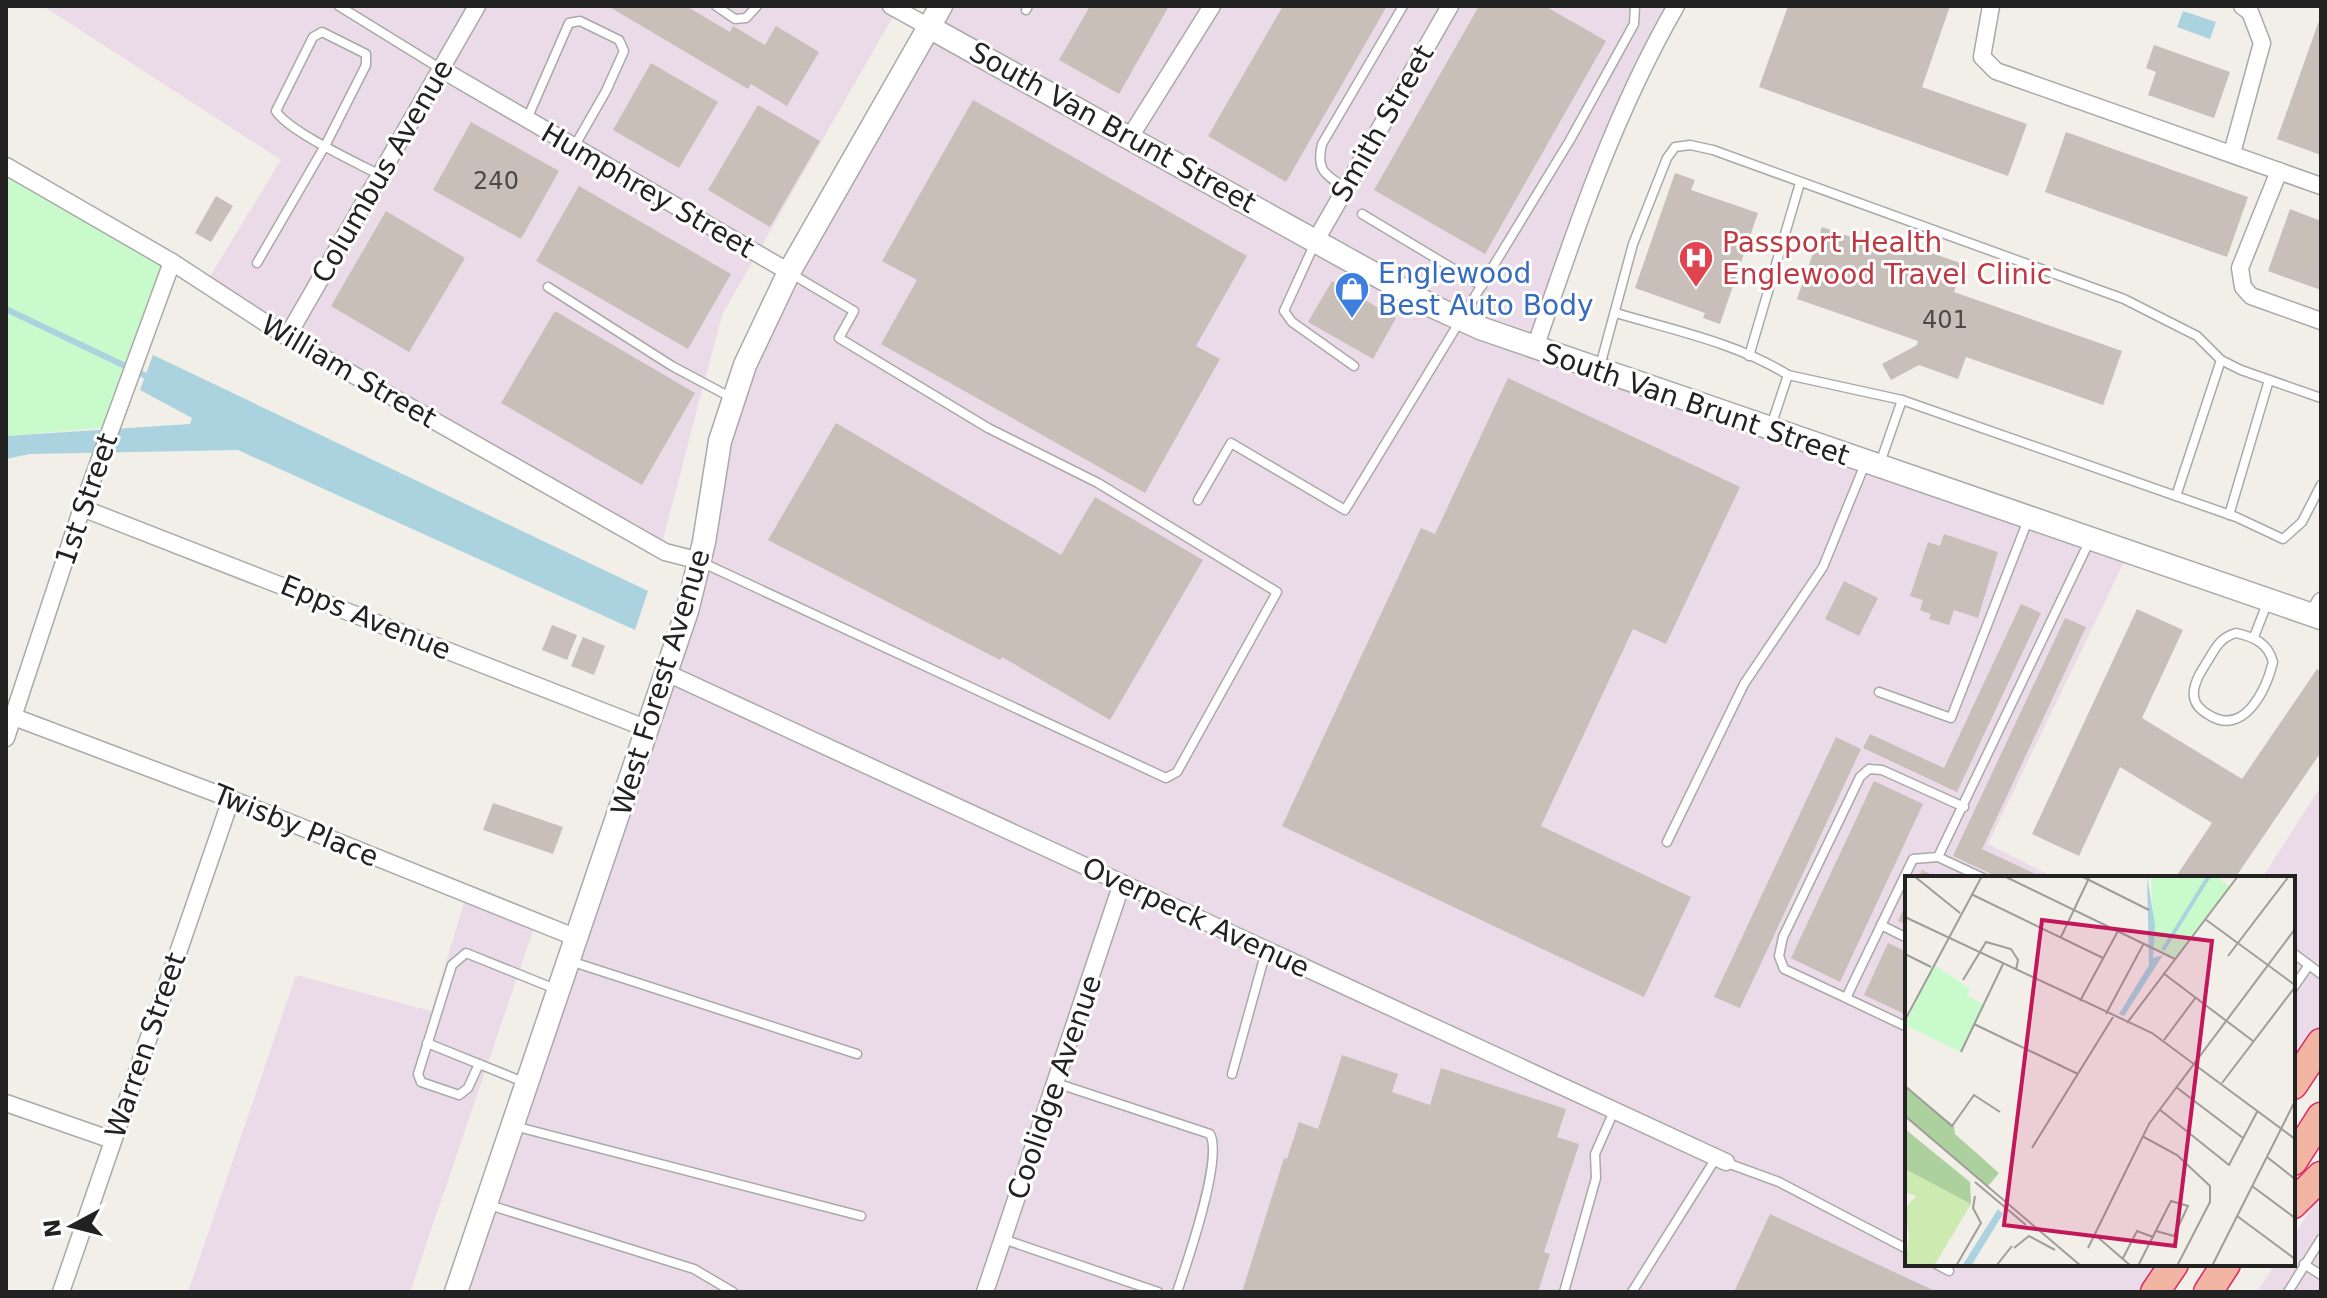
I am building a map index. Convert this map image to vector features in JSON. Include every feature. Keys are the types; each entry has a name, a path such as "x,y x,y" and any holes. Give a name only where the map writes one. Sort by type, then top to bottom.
{"highway":[{"path":"2295,1082 2321,1043"},
{"path":"2295,1158 2321,1117"},
{"path":"2295,1202 2321,1176"},
{"path":"2216,1280 2234,1266"}],"street":[{"name":"Columbus Avenue","path":"287,337 477,6"},
{"name":"South Van Brunt Street","path":"891,6 1461,320 1770,431 2268,600 2318,612"},
{"name":"West Forest Avenue","path":"456,1292 694,587 716,461 732,399 789,272 941,6"},
{"path":"1130,137 1212,6"},
{"name":"Smith Street","path":"1316,240 1450,6"},
{"path":"1535,348 1611,131 1644,62 1676,6"},
{"path":"1991,6 1982,57 1996,71 2321,186"},
{"path":"2232,153 2262,43 2250,12 2242,6"},
{"name":"Humphrey Street","path":"441,69 789,272"},
{"name":"William Street","path":"6,166 172,262 287,337 665,552 700,561"},
{"path":"2279,171 2240,268 2243,287 2251,296 2321,321"},
{"name":"1st Street","path":"6,738 82,508 172,262"},
{"name":"Epps Avenue","path":"82,508 648,729"},
{"name":"Overpeck Avenue","path":"670,663 1122,883 1721,1160"},
{"name":"Twisby Place","path":"14,717 231,799 577,938"},
{"name":"Warren Street","path":"61,1292 231,799"},
{"name":"Coolidge Avenue","path":"985,1292 1122,883"},
{"path":"6,1103 112,1140"}],"lane":[{"path":"339,6 441,69"},
{"path":"716,6 735,19 746,18 757,6"},
{"path":"1345,187 1323,174 1318,161 1322,144 1403,6"},
{"path":"1198,500 1231,443 1345,510 1482,286 1634,24 1635,6"},
{"path":"527,119 569,23 580,21 619,40 624,51 606,91 574,147"},
{"path":"257,263 326,144 368,58 362,50 322,32 313,37 276,111 284,123 326,144 380,175"},
{"path":"1599,371 1616,313 1615,301 1633,244 1667,158 1675,147 1690,145 1713,150 2124,299 2197,336 2221,360 2321,398"},
{"path":"1749,356 1800,183"},
{"path":"1362,214 1482,286"},
{"path":"1316,240 1284,311 1292,322 1354,366"},
{"name":"Humphrey Street","path":"700,561 1166,778 1177,772 1277,592 1098,483 988,428 839,338 854,311 789,272"},
{"path":"548,287 672,366 732,399"},
{"path":"1616,313 1749,356 1788,375 1902,400 2229,515 2283,539 2302,522 2321,485"},
{"path":"2176,496 2221,360"},
{"path":"1770,431 1788,375"},
{"path":"2229,515 2269,380"},
{"path":"1667,842 1744,684 1823,567 1902,400"},
{"path":"1879,692 1951,718 2029,519"},
{"path":"1938,857 2090,540"},
{"path":"2254,637 2268,600"},
{"path":"2236,633 2254,637 2271,653 2273,662 2270,675 2250,710 2239,719 2215,719 2194,701 2197,679 2226,636 2236,633"},
{"path":"1905,1026 1784,969 1779,956 1783,937 1860,777 1869,769 1882,770 1964,807"},
{"path":"1846,998 1913,859 1938,857 1979,876"},
{"path":"1881,925 1905,937"},
{"path":"1232,1074 1266,950"},
{"path":"479,1064 468,1088 459,1095 421,1082 419,1063 452,965 466,953 559,991"},
{"path":"2295,954 2321,974"},
{"path":"569,960 857,1054"},
{"path":"2295,985 2309,965"},
{"path":"427,1043 527,1084"},
{"path":"1055,1083 1210,1134 1213,1139 1199,1228 1177,1292"},
{"path":"1564,1292 1596,1178 1595,1154 1614,1111"},
{"path":"513,1126 861,1216"},
{"path":"1632,1292 1721,1160 1779,1182 1905,1248"},
{"path":"486,1204 694,1269 733,1292"},
{"path":"1003,1239 1158,1292"},
{"path":"2288,1292 2321,1239"},
{"path":"2304,1264 2321,1275"},
{"path":"1940,1266 1949,1271"}],"shaded area":[{"path":"43,6 899,6 722,315 660,551 204,286 281,160"},
{"path":"941,6 1676,6 1644,62 1536,348 2128,554 1988,844 2051,876 1905,876 1905,1266 2173,1266 2155,1292 456,1292 667,673 738,383"},
{"path":"2321,786 2321,1043 2295,1082 2295,876 2263,876"},
{"path":"468,890 538,916 410,1292 188,1292 296,975 431,1011"},
{"path":"2321,1194 2321,1292 2257,1292 2274,1266 2295,1266 2295,1234"}],"green space":[{"path":"6,169 170,266 111,427 6,436"}],"water":[{"path":"2183,11 2216,22 2210,39 2177,27"},
{"path":"153,355 648,591 635,630 238,450 30,454 6,459 6,436 190,424 192,418 140,390"}],"building":[{"path":"608,6 686,6 730,32 733,26 765,45 776,26 819,52 787,106 751,84 748,89"},
{"path":"1090,6 1169,6 1119,94 1059,60"},
{"path":"1283,6 1387,6 1286,182 1208,136"},
{"path":"1479,6 1545,6 1606,41 1485,254 1374,190"},
{"path":"1788,6 1950,6 1922,87 2027,124 2008,176 1759,87"},
{"path":"2321,15 2321,155 2277,139"},
{"path":"2154,45 2230,72 2214,118 2148,95 2156,72 2146,68"},
{"path":"651,63 718,102 679,168 613,130"},
{"path":"973,100 1247,256 1196,346 1220,359 1145,493 881,344 917,280 882,261"},
{"path":"758,105 820,141 770,227 708,190"},
{"path":"471,122 559,171 521,239 433,190"},
{"path":"2066,132 2248,197 2227,257 2045,192"},
{"path":"1675,173 1695,180 1691,190 1758,213 1720,324 1703,318 1705,313 1635,288"},
{"path":"579,186 731,274 688,349 536,261"},
{"path":"216,196 233,206 211,242 195,233"},
{"path":"2290,209 2321,221 2321,290 2268,271"},
{"path":"386,211 465,258 409,352 331,306"},
{"path":"1822,227 1877,246 1880,235 1963,264 1954,292 2122,351 2103,405 1966,357 1958,379 1919,365 1891,380 1882,364 1917,345 1918,341 1797,299"},
{"name":"Englewood Best Auto Body","path":"1332,281 1396,318 1373,359 1308,322"},
{"path":"555,311 695,393 642,485 501,403"},
{"path":"1508,378 1740,487 1666,644 1633,629 1541,826 1691,897 1644,997 1282,826 1421,528 1435,534"},
{"path":"836,423 1061,555 1095,497 1203,560 1110,720 1002,657 1000,660 768,540"},
{"path":"1944,534 1998,552 1978,618 1954,610 1949,625 1929,619 1931,614 1920,610 1923,600 1910,596 1928,542 1940,546"},
{"path":"1844,581 1878,598 1859,636 1825,619"},
{"path":"2021,604 2041,613 1957,792 1863,748 1870,734 1944,768"},
{"path":"2137,609 2183,630 2142,718 2242,779 2317,669 2321,672 2321,752 2236,876 2176,876 2212,823 2120,767 2079,856 2032,834"},
{"path":"2065,618 2086,627 1982,849 2040,876 1996,876 1953,856"},
{"path":"552,625 577,635 567,660 542,650"},
{"path":"583,637 605,646 594,675 571,666"},
{"path":"1836,737 1861,749 1740,1008 1714,997"},
{"path":"1874,781 1923,804 1840,982 1791,958"},
{"path":"493,803 563,827 553,854 483,830"},
{"path":"1922,870 1935,876 1919,876"},
{"path":"1905,906 1905,924 1898,921"},
{"path":"1888,943 1905,951 1905,1014 1864,995"},
{"path":"1342,1055 1398,1074 1392,1092 1430,1105 1441,1068 1566,1109 1557,1137 1579,1144 1544,1252 1550,1254 1538,1292 1242,1292 1284,1158 1287,1159 1299,1122 1318,1129"},
{"path":"1770,1214 1937,1292 1734,1292"}],"waterway":[{"path":"6,309 146,376"}],"place":[{"name":"Passport Health Englewood Travel Clinic","path":"1696,289"},
{"name":"Englewood Best Auto Body","path":"1352,320"}]}
